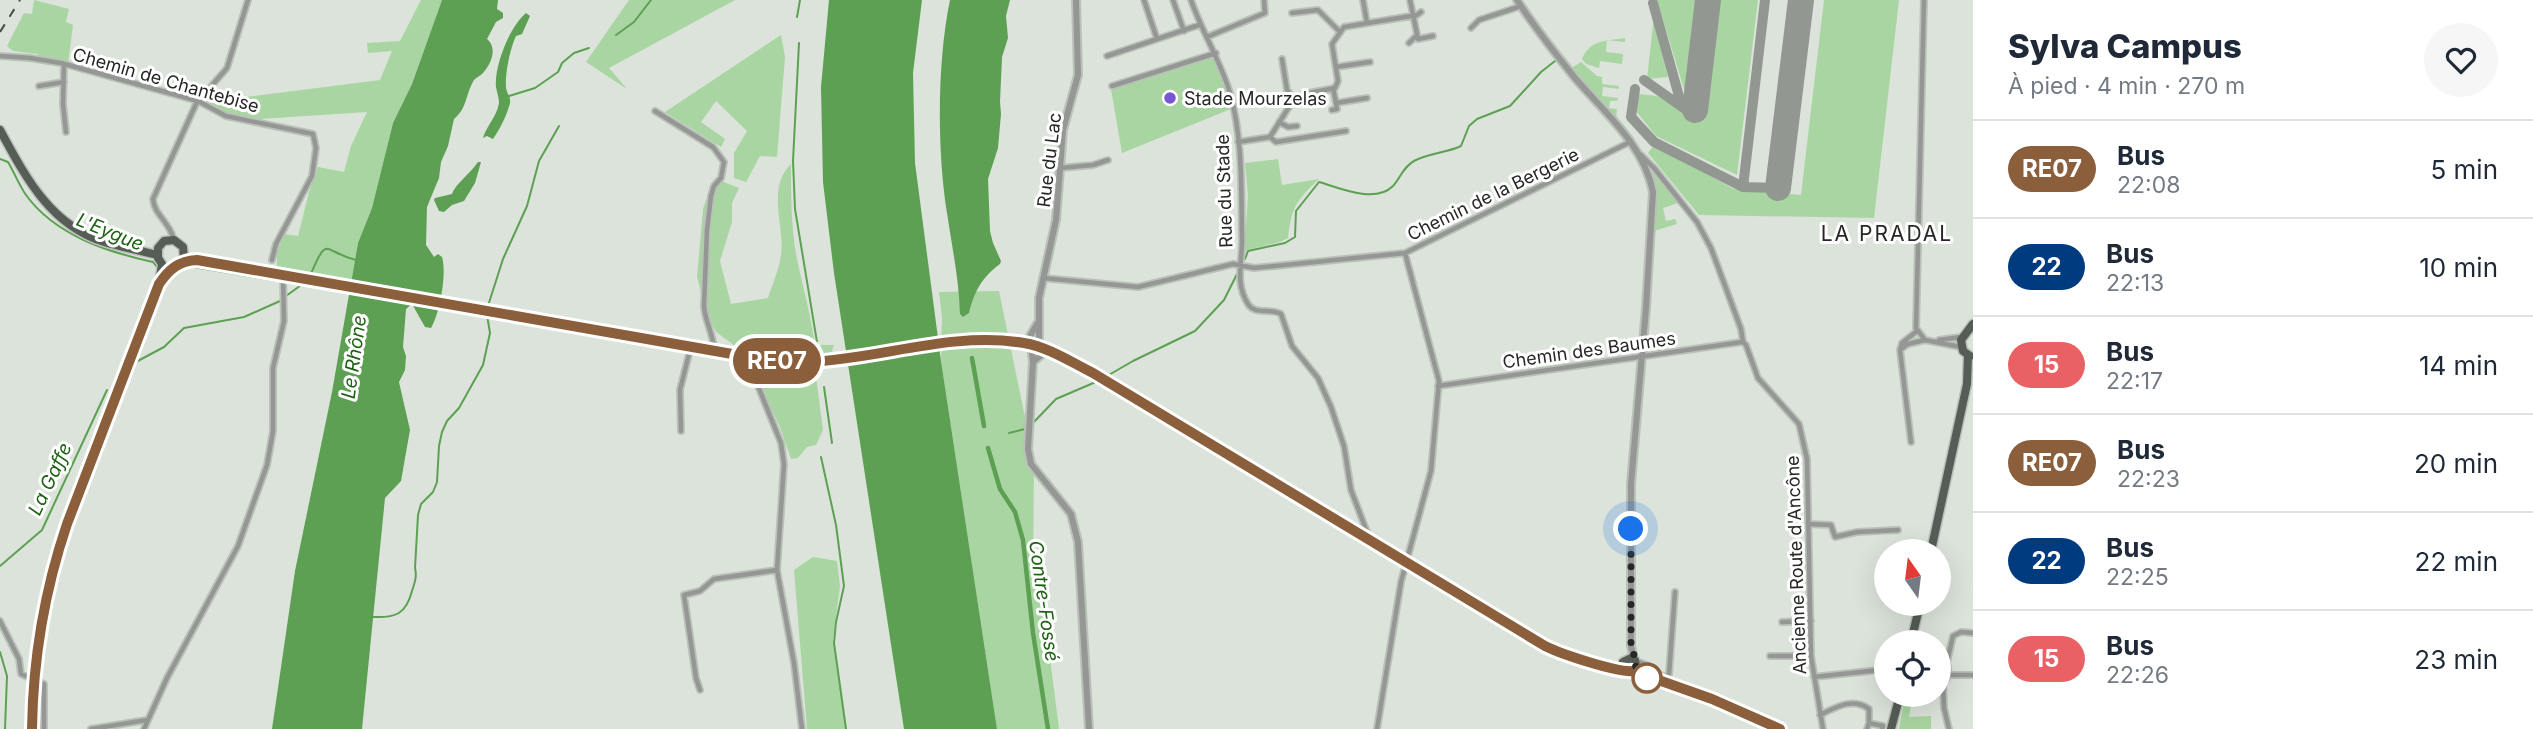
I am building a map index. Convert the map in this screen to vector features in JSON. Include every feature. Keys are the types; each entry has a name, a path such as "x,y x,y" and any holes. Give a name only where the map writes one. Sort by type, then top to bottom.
{"main road":[{"path":"0,130 32,188 57,214 87,234 157,255 162,264 159,284 55,557 42,615 35,667 32,729"},
{"path":"157,255 167,242"},
{"path":"117,244 181,244 184,250 197,260"},
{"path":"182,261 184,250"},
{"path":"159,284 173,267 182,261 197,260 755,358 792,362 836,360 951,341 998,340 1036,347 1093,373 1545,646 1593,663 1630,664 1657,681 1712,699 1780,729"},
{"path":"162,264 173,267"},
{"path":"1934,539 1967,384 1970,356 1962,348 1962,337 1972,327"},
{"path":"1967,384 1973,372"},
{"path":"1893,729 1898,707"}],"street":[{"path":"167,242 170,226 154,208 153,199 198,101 227,68 248,0"},
{"name":"Rue du Lac","path":"1076,0 1078,75 1063,130 1056,220 1038,298 1028,449 1031,464 1071,514 1078,542 1089,729"},
{"path":"1143,0 1157,39"},
{"path":"1173,0 1184,31"},
{"name":"Rue du Stade","path":"1192,0 1199,25 1216,53 1233,104 1238,142 1241,285 1249,307 1281,314 1292,346 1323,389 1344,446 1351,490 1367,532 1365,538"},
{"path":"1206,37 1265,13 1264,0"},
{"path":"1363,0 1367,23"},
{"path":"1409,0 1416,36 1418,39 1433,36"},
{"path":"1924,0 1917,331 1925,340"},
{"path":"1471,27 1479,20 1519,3 1544,40 1640,155 1650,178 1654,209 1631,484 1630,664 1644,663 1658,675 1665,677 1670,674 1675,592"},
{"path":"1292,13 1318,10 1339,31"},
{"path":"1332,110 1337,109 1334,88 1338,81 1332,44 1339,31 1344,27 1412,16 1421,12"},
{"path":"1107,56 1199,25"},
{"path":"1409,43 1416,36"},
{"path":"1112,86 1216,53"},
{"name":"Chemin de Chantebise","path":"0,56 35,58 64,64 198,101 226,116 313,134 316,148 312,176 276,244 272,260"},
{"path":"1282,59 1287,90 1294,99"},
{"path":"1336,67 1370,62"},
{"path":"64,64 66,132"},
{"path":"39,86 64,82"},
{"path":"1270,137 1294,99 1304,94 1334,88"},
{"path":"1336,103 1367,98"},
{"path":"655,111 713,147 724,162 721,178 713,186 707,230 704,318 713,338 714,350"},
{"path":"1279,122 1288,127 1297,126"},
{"path":"1238,142 1270,137 1276,142 1346,131"},
{"name":"Chemin de la Bergerie","path":"1043,278 1138,287 1240,265 1254,268 1405,253 1630,142"},
{"name":"Ancienne Route d'Ancône","path":"1640,155 1648,161 1697,222 1719,268 1741,329 1743,342 1758,378 1799,424 1807,458 1811,656 1823,729"},
{"path":"1060,168 1093,165 1108,160"},
{"path":"1377,729 1393,622 1431,471 1439,374 1405,253"},
{"path":"144,729 167,678 238,547 267,465 273,431 273,368 284,321 283,275"},
{"path":"1033,362 1038,322"},
{"path":"1911,442 1900,349 1902,343 1917,331"},
{"path":"1934,341 1962,337"},
{"path":"1900,349 1925,340 1962,348"},
{"name":"Chemin des Baumes","path":"1438,386 1743,342"},
{"path":"681,431 680,390 691,346"},
{"path":"755,358 756,381 780,443 785,464 777,570 802,729"},
{"path":"1809,524 1831,524 1835,537 1857,532 1898,530"},
{"path":"700,690 684,594 700,591 714,579 777,570"},
{"path":"0,621 19,659 21,674 44,684 44,729"},
{"path":"1782,622 1811,621"},
{"path":"1951,645 1953,636 1961,632 1973,633"},
{"path":"1770,656 1811,656"},
{"path":"1814,677 1874,671"},
{"path":"1951,676 1973,675"},
{"path":"1820,715 1840,705 1858,704 1869,709 1868,726 1883,726 1882,729"},
{"path":"1945,707 1949,729"},
{"path":"91,729 148,720"}],"shaded area":[{"path":"34,0 69,9 66,22 73,25 68,64 38,57 38,54 13,51 7,46 24,13 32,14"},
{"path":"421,0 442,0 412,84 393,123 372,208 358,243 351,282 277,268 277,251 285,234 298,236 318,167 344,172 351,146 367,112 260,119 226,113 206,102 380,80 392,51 368,53 367,43 400,41"},
{"path":"629,0 735,0 609,68 627,89 586,62"},
{"path":"1657,0 1700,0 1691,98 1687,99"},
{"path":"1717,0 1758,0 1737,175 1656,136 1636,111 1638,94 1660,97 1685,112 1701,114 1705,108"},
{"path":"1824,0 1899,0 1874,218 1699,215 1648,153 1654,145 1734,189 1801,195"},
{"path":"1654,16 1668,77 1647,79"},
{"path":"781,35 785,57 777,157 760,156 746,182 734,178 734,153 747,131 716,101 701,122 725,139 721,147 665,112"},
{"path":"1607,41 1606,52 1623,54 1622,64 1600,61 1599,68 1586,64 1582,59 1585,52 1595,44"},
{"name":"Stade Mourzelas","path":"1212,52 1223,77 1231,109 1122,153 1111,89"},
{"path":"1581,62 1602,77 1602,84 1619,86 1619,89 1603,87 1602,96 1618,98 1617,101 1610,101 1609,108 1617,109 1616,119 1575,73 1573,67"},
{"path":"1278,159 1282,185 1319,179 1296,205 1288,238 1244,253 1248,196 1245,163"},
{"path":"791,164 795,247 815,345 834,345 831,354 805,357 741,350 716,332 708,316 697,277 703,209 706,200 721,181 739,188 732,203 732,222 720,261 731,304 768,298 781,255 779,184"},
{"path":"1652,169 1678,203 1663,208 1666,221 1675,219 1677,224 1654,231 1656,203"},
{"path":"999,291 1034,461 1033,577 1042,595 1059,729 997,729 941,361 942,317 939,292"},
{"path":"815,369 823,430 816,445 807,447 798,458 791,459 762,389 778,378"},
{"path":"813,557 837,561 840,586 833,640 846,729 807,729 794,570"},
{"path":"1903,707 1911,707 1909,717 1931,716 1931,729 1899,729"}],"water":[{"name":"Le Rhône","path":"442,0 498,0 497,9 503,13 503,18 496,22 487,39 493,51 489,65 474,80 462,110 454,119 439,178 427,207 426,245 434,257 438,254 442,257 444,273 440,303 431,328 425,327 412,304 406,309 403,347 406,356 405,370 399,382 410,430 401,481 385,498 362,729 272,729 295,571 332,392 358,243 372,208 393,123 412,84"},
{"path":"829,0 922,0 913,73 915,163 941,361 997,729 904,729 834,273 823,182 821,87"},
{"path":"950,0 1010,0 1006,16 1008,38 1002,57 998,148 988,179 990,231 1001,261 988,274 973,298 969,313 963,317 960,314 941,162 941,78"},
{"path":"526,13 530,16 522,34 516,36 508,61 506,89 509,108 493,139 487,136 483,138 499,103 496,78 500,58 514,27"},
{"path":"478,162 481,162 475,183 464,201 452,205 444,212 439,211 435,198 452,194"}],"waterway":[{"path":"616,35 634,22 651,0"},
{"path":"797,17 800,0"},
{"path":"799,43 793,161 795,209 817,342"},
{"path":"509,96 535,88 558,72 562,63 574,53 589,48"},
{"path":"1245,259 1248,251 1285,243 1295,237 1296,211 1319,182 1357,193 1377,194 1386,191 1410,163 1461,146 1469,126 1477,119 1510,106 1541,72 1555,61"},
{"path":"487,309 503,259 527,206 539,161 559,126"},
{"name":"L'Eygue","path":"0,159 8,162 26,195 52,221 83,240 153,262 157,267"},
{"name":"La Gaffe","path":"310,276 324,250 332,250 356,260"},
{"name":"L'Eygue","path":"176,271 188,266 277,281"},
{"path":"1107,376 1195,331 1224,300 1237,274"},
{"name":"L'Eygue","path":"287,283 303,285"},
{"name":"La Gaffe","path":"286,296 304,283"},
{"name":"La Gaffe","path":"134,363 164,347 184,328 244,317 280,301"},
{"path":"373,617 388,617 399,613 410,599 416,576 418,515 421,504 433,492 437,482 442,432 483,365 490,333 487,315"},
{"name":"Contre-Fossé","path":"972,358 984,426"},
{"path":"1032,424 1056,399 1098,381"},
{"path":"824,387 832,443"},
{"name":"La Gaffe","path":"0,566 42,530 107,390"},
{"path":"1009,433 1025,429"},
{"name":"Contre-Fossé","path":"988,448 1000,489 1015,512 1023,540 1033,633 1048,729"},
{"path":"821,457 836,525 844,586 834,643 846,729"},
{"name":"La Gaffe","path":"0,652 7,676 5,729"}],"taxiway":[{"path":"1765,0 1743,187 1778,188"},
{"path":"1653,3 1682,107"},
{"path":"1644,80 1685,109 1695,110"},
{"path":"1635,89 1631,117 1654,142 1743,187"}],"runway":[{"path":"1695,110 1708,0"},
{"path":"1778,188 1801,0"}],"railway":[{"path":"0,32 20,0"}],"bus line":[{"name":"RE07","path":"32,729 38,638 55,557 159,284 165,274 182,261 197,260 755,358 792,362 836,360 951,341 998,340 1026,343 1056,354 1093,373 1545,646 1599,665 1633,671 1712,699 1780,729"}],"place":[{"name":"Stade Mourzelas","path":"1170,98"}],"district":[{"name":"LA PRADAL","path":"1887,233"}],"route":[{"path":"1631,529 1631,646 1637,664 1633,671 1647,678"}]}
